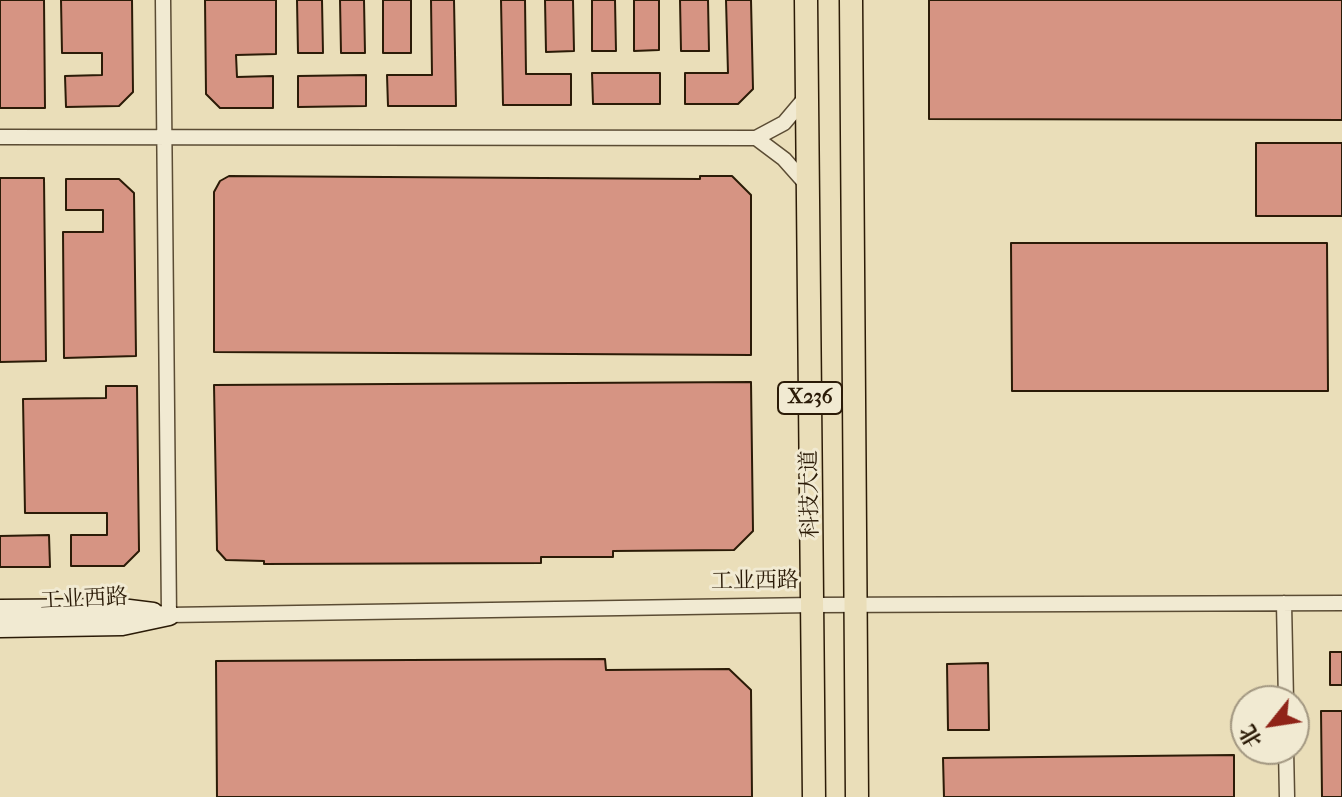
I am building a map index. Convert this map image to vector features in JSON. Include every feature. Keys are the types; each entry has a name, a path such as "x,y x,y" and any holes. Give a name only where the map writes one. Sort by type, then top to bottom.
{"main road":[{"name":"科技大道","path":"806,0 814,797"},
{"name":"科技大道","path":"851,0 857,797"}],"street":[{"path":"163,0 169,615"},
{"path":"0,137 756,138 784,123 806,97"},
{"path":"756,138 784,159 808,186"},
{"path":"1284,603 1286,685"},
{"name":"工业西路","path":"0,610 121,609 169,615 857,604 1342,603"},
{"name":"工业西路","path":"0,627 122,625 169,615"},
{"path":"1286,765 1287,797"}],"building":[{"path":"0,0 44,0 45,108 0,108"},
{"path":"61,0 132,0 133,92 119,106 66,107 65,76 102,75 102,53 62,53"},
{"path":"205,0 276,0 276,54 236,55 237,77 273,76 273,108 220,108 206,94"},
{"path":"297,0 322,0 323,53 298,53"},
{"path":"340,0 364,0 365,53 341,53"},
{"path":"383,0 411,0 411,53 383,53"},
{"path":"431,0 454,0 456,106 388,106 387,75 432,75"},
{"path":"501,0 525,0 526,74 571,74 571,105 503,105"},
{"path":"545,0 573,0 574,51 546,52"},
{"path":"592,0 615,0 616,51 592,51"},
{"path":"634,0 659,0 659,50 634,51"},
{"path":"680,0 708,0 709,51 681,51"},
{"path":"726,0 751,0 753,89 738,104 685,104 685,73 728,73"},
{"path":"929,0 1342,0 1342,120 929,119"},
{"path":"592,73 660,73 660,104 593,104"},
{"path":"366,75 366,106 298,107 298,76"},
{"path":"1256,143 1342,143 1342,216 1256,216"},
{"path":"229,176 700,179 700,176 732,176 751,195 751,355 214,352 214,192 220,181"},
{"path":"0,178 44,178 46,361 0,362"},
{"path":"66,179 119,179 134,193 136,356 64,358 63,232 103,232 103,210 66,210"},
{"path":"1011,243 1327,243 1328,391 1012,391"},
{"path":"751,382 753,531 734,550 613,551 613,557 541,557 541,563 264,564 264,561 226,560 217,550 214,385"},
{"path":"106,386 137,386 139,551 124,566 71,566 71,535 107,535 107,513 25,513 23,399 106,398"},
{"path":"49,535 50,567 0,567 0,536"},
{"path":"1330,652 1342,652 1342,685 1330,685"},
{"path":"605,659 606,670 729,669 751,690 752,797 217,797 216,661"},
{"path":"988,663 989,730 948,730 947,664"},
{"path":"1321,711 1342,711 1342,797 1322,797"},
{"path":"1230,755 1230,765 1234,765 1234,797 944,797 943,758"}]}
